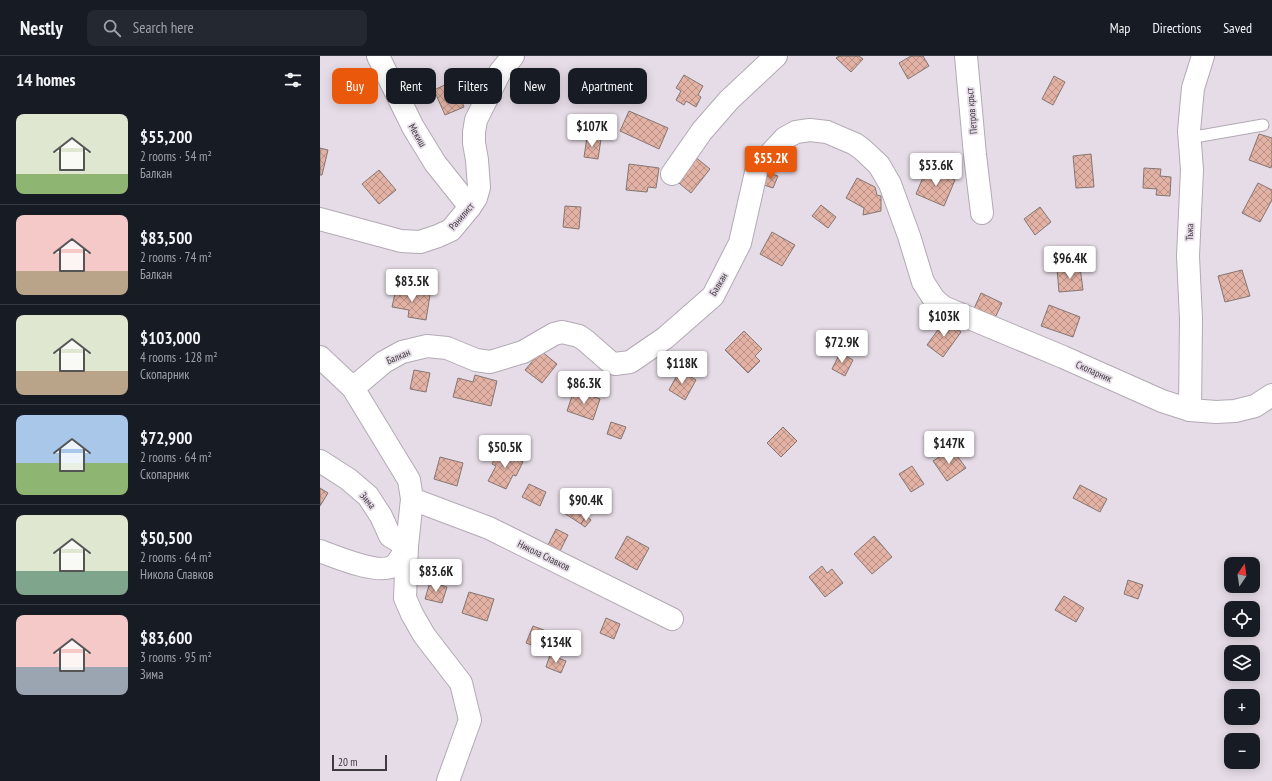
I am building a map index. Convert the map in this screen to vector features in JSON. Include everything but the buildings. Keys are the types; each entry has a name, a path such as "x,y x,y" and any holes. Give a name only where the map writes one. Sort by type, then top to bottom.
{"street":[{"name":"Мекиш","path":"378,56 413,127 435,164 470,207"},
{"name":"Ранилист","path":"320,219 401,241 420,242 451,230 476,198 479,187 474,143 476,120 500,72 513,56"},
{"path":"672,174 702,132 729,100 776,56"},
{"name":"Петров кръст","path":"966,56 982,213"},
{"name":"Тъжа","path":"1190,410 1191,319 1188,256 1192,170 1189,132 1193,88 1203,56"},
{"name":"Балкан","path":"354,388 384,362 402,352 427,346 447,348 476,360 490,362 523,352 554,334 562,332 570,333 583,338 610,362 615,364 630,362 665,338 713,296 740,243 757,168 785,138 796,132 810,130 827,132 855,144 878,165 890,184 909,236 923,282 927,288"},
{"name":"Скопарник","path":"927,288 934,299 944,307 1063,357 1162,401 1190,410 1216,412 1235,411 1255,406 1272,395"},
{"path":"320,357 354,388 409,480 412,499 407,546 405,598 424,635 461,683 470,720 448,781"},
{"name":"Зима","path":"320,461 348,479 368,496 381,516 390,536 407,546"},
{"name":"Никола Славков","path":"412,499 489,528 672,619"},
{"path":"320,551 356,564 381,569 395,565 407,546"}],"lane":[{"path":"1189,138 1263,125"}]}
